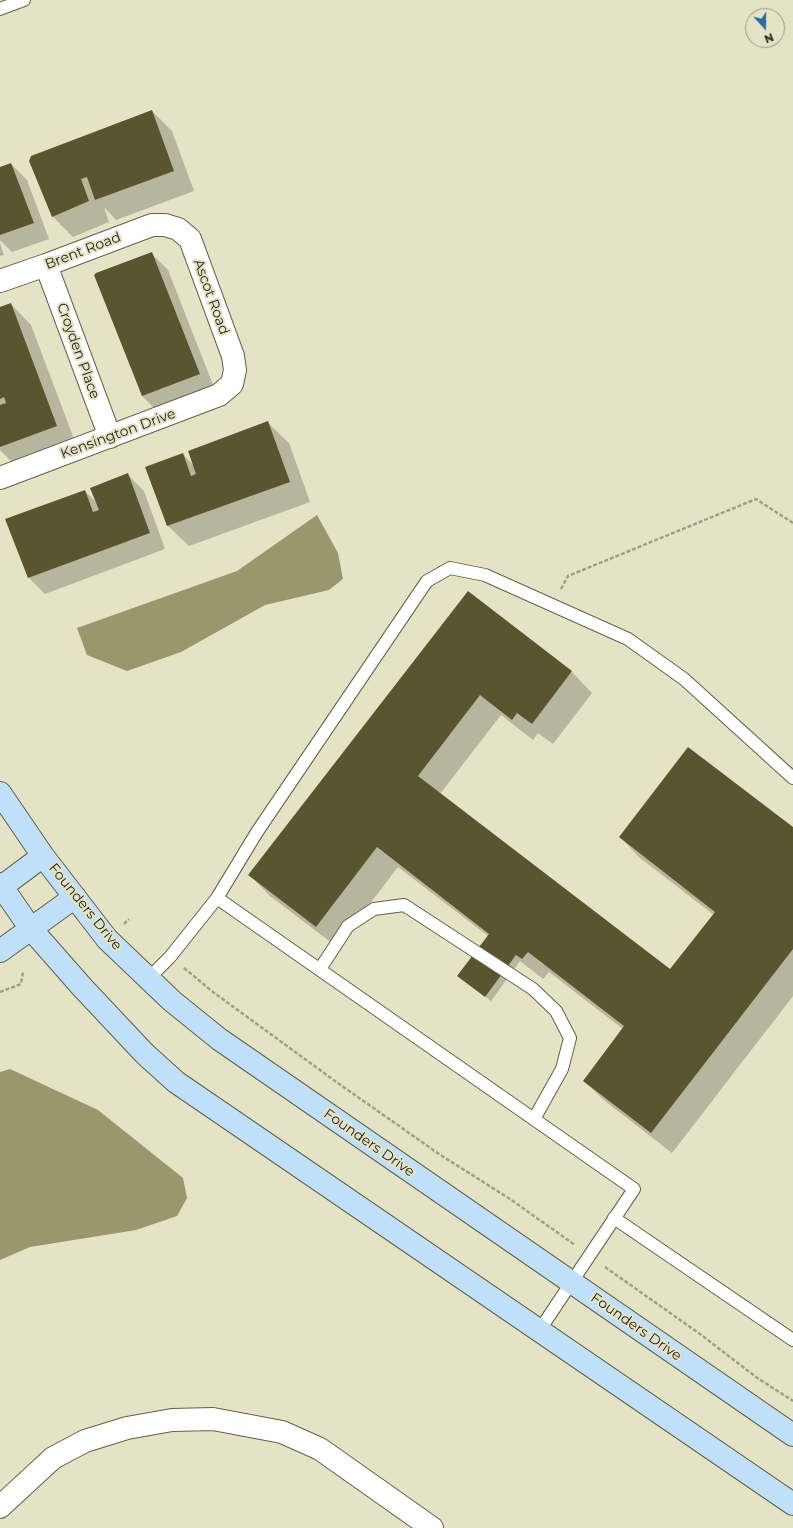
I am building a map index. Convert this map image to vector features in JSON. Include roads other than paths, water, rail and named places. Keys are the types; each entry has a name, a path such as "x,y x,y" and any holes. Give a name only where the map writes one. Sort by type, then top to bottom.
{"main road":[{"name":"Founders Drive","path":"0,793 43,856 107,939 172,1001 219,1039 793,1435"},
{"path":"43,856 0,886 30,929 145,1054 176,1082 793,1504"},
{"path":"0,951 75,897"}],"street":[{"name":"Brent Road","path":"0,281 152,225 165,225"},
{"name":"Ascot Road","path":"165,225 178,229 190,239 233,356 235,370 232,384"},
{"name":"Croyden Place","path":"46,265 110,437"},
{"name":"Kensington Drive","path":"0,478 219,395 232,384"},
{"path":"0,1507 53,1458 85,1441 127,1428 172,1420 213,1419 282,1432 320,1449 432,1528"}],"lane":[{"path":"0,8 24,0"},
{"path":"149,978 170,957 217,898 257,832 427,580 450,568 485,575 628,639 684,679 793,778"},
{"path":"217,898 634,1189 539,1331"},
{"path":"320,969 348,926 374,909 404,905 533,989 556,1011 570,1038 562,1070 534,1119"},
{"path":"614,1218 793,1340"}]}
